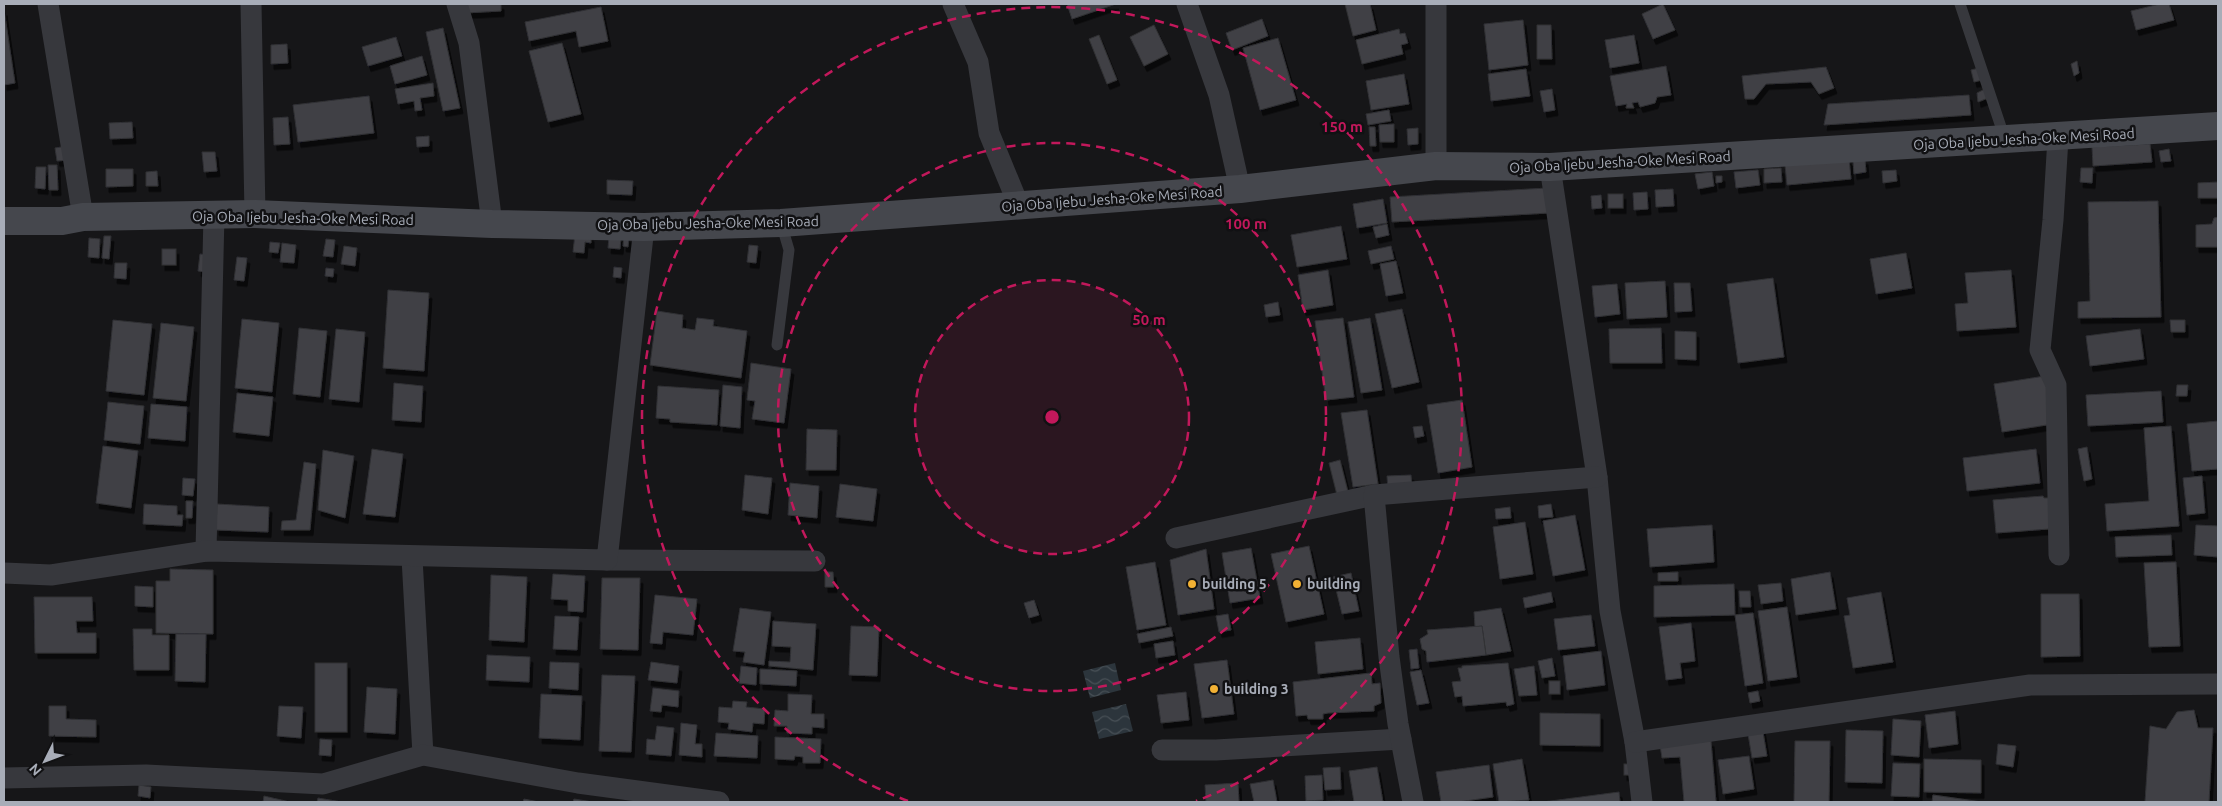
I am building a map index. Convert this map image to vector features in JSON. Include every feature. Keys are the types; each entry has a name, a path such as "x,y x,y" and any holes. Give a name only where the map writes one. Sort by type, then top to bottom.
{"main road":[{"name":"Oja Oba Ijebu Jesha-Oke Mesi Road","path":"4,221 62,221 83,217 255,214 492,224 644,227 781,223 1240,189 1436,166 1550,167 2058,138 2218,126"}],"street":[{"path":"48,4 83,217"},
{"path":"251,4 255,214"},
{"path":"457,4 469,43 492,224"},
{"path":"952,4 978,62 989,133 1019,206"},
{"path":"1186,4 1219,95 1240,189"},
{"path":"1436,4 1436,166"},
{"path":"2058,138 2053,220 2040,350 2056,385 2059,555"},
{"path":"1550,167 1597,477 1610,612 1635,742 1642,802"},
{"path":"206,551 214,215"},
{"path":"607,560 644,227"},
{"path":"1176,538 1374,495 1597,477"},
{"path":"1374,495 1389,657 1401,739 1414,802"},
{"path":"4,572 51,575 206,551 412,558 815,561"},
{"path":"412,558 423,755"},
{"path":"1635,742 2030,684 2218,684"},
{"path":"1162,750 1216,750 1401,739"},
{"path":"4,778 146,775 324,784 423,755 578,783 719,802"}],"lane":[{"path":"1960,4 2005,140"},
{"path":"777,345 789,250 781,223"}],"water":[{"path":"1115,663 1121,690 1090,698 1083,671"},
{"path":"1126,704 1133,731 1099,739 1092,712"}],"building":[{"path":"466,4 501,4 501,11 466,13"},
{"path":"1067,4 1116,4 1072,19"},
{"path":"1345,4 1370,4 1376,30 1353,36"},
{"path":"1663,4 1675,30 1653,39 1642,14"},
{"path":"2160,4 2169,4 2174,20 2136,30 2131,11"},
{"path":"601,7 608,41 579,47 576,31 529,41 525,22"},
{"path":"4,10 15,83 4,85"},
{"path":"1262,19 1268,36 1232,50 1226,33"},
{"path":"1523,20 1528,65 1489,70 1484,24"},
{"path":"1154,25 1168,54 1144,66 1130,37"},
{"path":"1537,25 1551,25 1552,59 1537,59"},
{"path":"443,28 460,108 443,111 426,32"},
{"path":"1399,29 1400,34 1405,33 1408,43 1401,45 1403,54 1362,64 1356,40"},
{"path":"1099,35 1117,80 1107,84 1089,39"},
{"path":"1634,35 1639,63 1610,68 1605,40"},
{"path":"396,37 402,56 368,66 362,47"},
{"path":"1278,38 1296,100 1260,110 1243,48"},
{"path":"562,43 581,114 548,122 529,51"},
{"path":"287,44 288,63 271,64 271,45"},
{"path":"422,56 427,75 395,84 390,66"},
{"path":"2077,61 2079,73 2074,76 2071,64"},
{"path":"1666,66 1671,95 1657,97 1655,103 1640,107 1638,102 1632,103 1634,108 1626,108 1627,104 1616,106 1610,76"},
{"path":"1826,67 1834,88 1819,94 1811,82 1766,84 1754,99 1745,99 1742,76"},
{"path":"1979,68 1982,80 1974,82 1971,70"},
{"path":"1526,69 1530,96 1491,101 1488,74"},
{"path":"1404,74 1409,104 1371,110 1366,81"},
{"path":"433,83 434,96 420,98 422,110 415,111 414,101 398,104 395,89"},
{"path":"1552,89 1555,110 1544,112 1540,91"},
{"path":"1985,89 1988,98 1978,102 1977,93"},
{"path":"1969,95 1971,115 1824,125 1828,104"},
{"path":"369,96 374,133 298,142 293,105"},
{"path":"1389,110 1391,121 1368,125 1366,114"},
{"path":"288,117 290,144 274,145 273,118"},
{"path":"132,122 133,138 110,139 109,123"},
{"path":"1394,124 1394,142 1380,142 1379,125"},
{"path":"1369,127 1375,127 1376,146 1370,146"},
{"path":"1418,128 1418,144 1408,145 1407,129"},
{"path":"429,136 429,146 417,147 416,137"},
{"path":"2150,144 2152,162 2093,166 2092,147"},
{"path":"67,146 69,160 57,161 55,148"},
{"path":"2169,149 2171,161 2161,162 2159,151"},
{"path":"202,152 215,152 217,171 204,172"},
{"path":"1849,159 1851,179 1787,185 1785,165"},
{"path":"1865,159 1866,172 1854,174 1853,161"},
{"path":"48,165 57,165 58,190 49,190"},
{"path":"36,167 46,167 45,189 35,188"},
{"path":"1781,168 1782,182 1764,183 1764,169"},
{"path":"2081,168 2093,168 2092,183 2080,182"},
{"path":"106,169 133,169 133,186 106,187"},
{"path":"1758,170 1760,185 1736,188 1734,172"},
{"path":"1896,170 1897,181 1883,183 1882,171"},
{"path":"157,171 158,186 146,186 146,172"},
{"path":"1712,172 1714,186 1698,189 1695,174"},
{"path":"1716,176 1722,176 1722,182 1716,183"},
{"path":"607,180 633,181 632,195 607,194"},
{"path":"2218,182 2218,198 2198,198 2198,183"},
{"path":"1547,188 1549,213 1392,222 1390,197"},
{"path":"1673,189 1674,206 1656,207 1655,190"},
{"path":"1647,192 1648,209 1634,210 1633,193"},
{"path":"1608,194 1623,194 1623,208 1608,208"},
{"path":"1601,195 1602,208 1592,209 1591,196"},
{"path":"1383,199 1387,223 1357,228 1353,204"},
{"path":"2158,201 2161,317 2078,318 2078,302 2090,301 2088,202"},
{"path":"2218,217 2218,247 2196,247 2196,225 2212,224 2214,218"},
{"path":"1387,224 1389,235 1376,238 1373,227"},
{"path":"1341,226 1347,259 1297,267 1291,235"},
{"path":"575,234 591,236 591,243 585,242 584,253 573,252"},
{"path":"104,236 111,236 109,259 102,258"},
{"path":"609,236 621,237 620,249 608,248"},
{"path":"624,237 629,237 628,247 623,246"},
{"path":"89,238 100,239 99,258 88,257"},
{"path":"326,239 335,240 333,257 323,256"},
{"path":"270,242 280,243 278,253 269,252"},
{"path":"282,243 296,245 294,263 280,262"},
{"path":"749,245 758,246 756,263 747,262"},
{"path":"344,246 357,248 355,266 341,264"},
{"path":"1391,246 1394,259 1371,264 1368,251"},
{"path":"162,249 176,249 176,265 162,265"},
{"path":"1906,253 1912,288 1876,294 1870,259"},
{"path":"200,254 208,255 206,272 198,271"},
{"path":"237,257 247,258 244,281 234,280"},
{"path":"1396,261 1403,293 1386,296 1380,264"},
{"path":"115,263 127,263 126,279 114,278"},
{"path":"614,267 622,268 621,278 613,277"},
{"path":"326,268 334,269 333,277 325,276"},
{"path":"1328,270 1333,305 1303,310 1298,275"},
{"path":"2011,270 2016,327 1957,331 1955,304 1968,303 1965,273"},
{"path":"1773,278 1784,357 1738,363 1727,284"},
{"path":"1665,281 1667,317 1627,319 1625,283"},
{"path":"1674,283 1690,283 1692,311 1675,312"},
{"path":"1617,284 1620,314 1595,317 1592,286"},
{"path":"388,290 429,293 424,371 383,368"},
{"path":"1278,302 1280,315 1266,317 1264,305"},
{"path":"1402,309 1419,382 1392,388 1375,314"},
{"path":"657,311 683,315 682,328 695,330 697,318 714,320 713,326 747,331 741,378 650,365"},
{"path":"1343,318 1354,397 1326,400 1315,321"},
{"path":"1370,318 1382,390 1361,393 1348,322"},
{"path":"242,319 279,323 272,392 235,388"},
{"path":"113,320 152,324 144,395 106,391"},
{"path":"2170,320 2185,320 2185,332 2171,332"},
{"path":"161,323 194,327 186,401 153,398"},
{"path":"299,328 327,331 320,397 293,394"},
{"path":"1661,328 1662,363 1610,363 1609,329"},
{"path":"336,329 365,332 359,402 329,399"},
{"path":"2140,329 2144,359 2090,366 2086,336"},
{"path":"1675,331 1696,332 1696,360 1675,359"},
{"path":"751,363 791,369 784,423 752,419 755,401 747,400"},
{"path":"2045,376 2053,424 2002,432 1994,384"},
{"path":"394,383 423,386 421,422 392,420"},
{"path":"723,385 742,387 740,428 720,426"},
{"path":"2177,385 2188,385 2187,396 2176,396"},
{"path":"658,386 719,390 717,425 670,422 670,419 656,418"},
{"path":"2161,391 2163,422 2088,426 2086,395"},
{"path":"237,393 273,397 269,436 233,432"},
{"path":"1462,400 1472,467 1438,473 1427,405"},
{"path":"108,402 144,406 140,444 104,440"},
{"path":"151,404 187,407 185,441 148,438"},
{"path":"1367,410 1378,484 1353,487 1341,413"},
{"path":"2218,421 2218,469 2192,471 2187,424"},
{"path":"1422,426 1424,436 1415,438 1413,427"},
{"path":"2171,426 2179,526 2107,531 2105,504 2149,501 2144,428"},
{"path":"807,429 837,430 836,470 806,470"},
{"path":"103,446 138,451 131,508 96,503"},
{"path":"2087,447 2092,479 2084,481 2078,449"},
{"path":"372,449 403,454 395,517 363,514"},
{"path":"2036,449 2040,483 1967,491 1963,458"},
{"path":"323,450 354,456 345,518 318,510"},
{"path":"1340,460 1348,492 1337,495 1329,463"},
{"path":"304,462 316,464 310,530 281,530 282,521 296,520"},
{"path":"745,475 772,478 768,514 742,510"},
{"path":"1411,475 1412,488 1388,490 1387,476"},
{"path":"2202,476 2205,513 2187,515 2183,478"},
{"path":"183,478 195,479 193,496 182,495"},
{"path":"790,483 819,486 817,518 788,515"},
{"path":"840,484 877,489 873,521 836,517"},
{"path":"2043,496 2044,498 2052,498 2049,529 1996,533 1993,500"},
{"path":"186,501 193,501 192,518 186,518"},
{"path":"144,504 177,506 177,515 183,515 182,526 143,524"},
{"path":"217,504 269,507 268,532 216,530"},
{"path":"1551,504 1553,517 1539,518 1538,506"},
{"path":"1510,507 1511,518 1496,519 1495,509"},
{"path":"1575,515 1585,570 1553,576 1543,521"},
{"path":"1525,522 1533,574 1500,579 1493,527"},
{"path":"1712,525 1714,562 1650,567 1647,529"},
{"path":"2196,525 2218,526 2218,557 2194,555"},
{"path":"2171,535 2172,555 2116,557 2115,537"},
{"name":"building","path":"1309,546 1324,614 1286,622 1271,554"},
{"path":"1251,548 1260,598 1230,603 1222,553"},
{"name":"building 5","path":"1206,549 1214,609 1178,615 1170,560"},
{"path":"1155,562 1166,625 1137,630 1126,567"},
{"path":"2176,562 2180,646 2149,647 2144,563"},
{"path":"170,569 213,570 213,634 156,633 156,581 170,581"},
{"path":"825,572 833,572 834,587 825,587"},
{"path":"1678,572 1678,581 1658,581 1658,573"},
{"path":"1830,572 1836,609 1796,615 1791,579"},
{"path":"1351,573 1359,611 1342,614 1333,577"},
{"path":"553,574 585,576 583,612 568,611 568,600 551,599"},
{"path":"491,575 527,577 524,642 489,640"},
{"path":"602,578 640,578 638,650 600,649"},
{"path":"1781,583 1783,601 1761,604 1758,585"},
{"path":"1734,584 1735,615 1654,617 1654,586"},
{"path":"135,586 153,587 153,607 135,606"},
{"path":"1739,591 1750,591 1751,607 1740,607"},
{"path":"1551,592 1553,602 1525,608 1523,598"},
{"path":"1881,592 1893,662 1853,668 1844,616 1850,615 1847,598"},
{"path":"2041,594 2079,594 2080,656 2041,657"},
{"path":"655,595 697,599 693,635 663,632 662,644 650,643"},
{"path":"34,597 92,597 93,621 76,621 77,633 96,633 96,653 35,653"},
{"path":"1034,600 1039,615 1029,618 1024,603"},
{"path":"1787,607 1797,677 1768,681 1758,611"},
{"path":"740,608 771,612 764,665 743,662 745,652 733,651"},
{"path":"1501,608 1511,651 1486,655 1482,626 1475,627 1474,612"},
{"path":"1753,613 1763,683 1745,686 1735,615"},
{"path":"1228,614 1231,630 1219,632 1216,616"},
{"path":"1591,615 1595,646 1558,650 1554,619"},
{"path":"555,616 579,617 577,650 553,649"},
{"path":"773,621 816,624 813,670 769,666 769,661 790,662 791,647 772,646"},
{"path":"1691,623 1695,661 1680,663 1682,678 1666,680 1659,627"},
{"path":"851,626 879,627 877,676 849,675"},
{"path":"1482,626 1486,655 1427,662 1426,651 1422,649 1420,639 1428,634 1427,630"},
{"path":"1171,627 1173,636 1139,643 1137,634"},
{"path":"133,629 152,629 152,635 169,635 169,670 134,670"},
{"path":"176,634 206,634 205,682 175,681"},
{"path":"1360,638 1363,669 1318,674 1315,642"},
{"path":"1173,641 1175,655 1156,658 1154,644"},
{"path":"1417,649 1419,668 1411,669 1409,650"},
{"path":"1601,651 1605,685 1567,690 1563,656"},
{"path":"487,655 530,657 529,682 486,680"},
{"path":"1552,658 1555,676 1542,678 1538,661"},
{"name":"building 3","path":"1227,660 1234,714 1202,718 1194,664"},
{"path":"550,662 579,663 578,690 549,688"},
{"path":"651,662 679,666 677,683 648,680"},
{"path":"315,663 347,663 347,732 315,732"},
{"path":"1508,663 1514,704 1507,706 1506,702 1463,706 1462,696 1455,697 1452,682 1461,681 1458,668 1462,668 1462,666"},
{"path":"741,666 757,668 756,685 739,683"},
{"path":"1534,666 1537,695 1519,696 1514,669"},
{"path":"760,669 797,671 796,686 760,684"},
{"path":"1421,670 1429,703 1417,705 1410,672"},
{"path":"1371,673 1372,684 1380,683 1381,703 1374,706 1374,711 1328,713 1323,714 1323,719 1308,719 1307,715 1296,716 1293,682"},
{"path":"602,675 635,676 631,752 599,751"},
{"path":"1549,681 1560,681 1560,694 1549,694"},
{"path":"367,687 397,689 395,734 364,732"},
{"path":"653,688 679,691 678,707 662,705 661,712 650,711"},
{"path":"1758,691 1760,701 1750,703 1748,693"},
{"path":"1186,692 1189,720 1161,723 1157,695"},
{"path":"541,694 582,696 580,740 539,738"},
{"path":"788,694 812,695 811,714 824,714 824,728 812,727 812,734 787,733 787,726 774,726 775,710 788,711"},
{"path":"733,701 747,702 746,707 765,709 764,724 753,723 752,732 728,729 729,723 718,722 719,707 732,708"},
{"path":"49,706 66,706 66,719 96,720 96,737 49,736"},
{"path":"279,706 303,707 301,738 277,736"},
{"path":"2194,710 2198,728 2213,728 2209,802 2145,802 2150,726 2166,729 2177,712"},
{"path":"1955,711 1958,744 1929,748 1925,715"},
{"path":"1540,713 1600,714 1600,746 1540,745"},
{"path":"1893,719 1921,721 1919,757 1891,755"},
{"path":"681,723 697,725 695,744 702,744 702,757 679,755"},
{"path":"657,726 674,728 671,756 646,754 647,739 655,740"},
{"path":"1762,726 1767,756 1752,758 1747,728"},
{"path":"1846,730 1883,731 1882,783 1845,782"},
{"path":"716,733 758,736 757,758 714,756"},
{"path":"775,737 821,739 820,763 803,763 803,757 795,756 794,760 775,759"},
{"path":"320,739 332,740 331,756 319,755"},
{"path":"1711,741 1716,802 1684,802 1680,757 1662,758 1660,745"},
{"path":"1795,741 1830,741 1829,802 1794,802"},
{"path":"1998,744 2016,746 2013,767 1996,764"},
{"path":"1749,756 1754,789 1723,794 1718,760"},
{"path":"1522,759 1529,800 1499,802 1493,764"},
{"path":"1924,759 1981,760 1981,793 1924,792"},
{"path":"1893,763 1920,764 1919,797 1891,796"},
{"path":"1624,764 1633,764 1633,775 1624,775"},
{"path":"1489,765 1493,797 1458,802 1441,802 1436,772"},
{"path":"1340,767 1341,789 1325,790 1323,768"},
{"path":"1377,767 1383,802 1354,802 1349,771"},
{"path":"1322,775 1323,800 1306,801 1305,776"},
{"path":"1273,780 1277,802 1254,802 1250,784"},
{"path":"1238,783 1239,802 1206,802 1205,785"},
{"path":"139,785 151,787 150,798 138,796"},
{"path":"1619,792 1620,802 1543,802"},
{"path":"1933,795 1982,802 1932,802"},
{"path":"264,796 290,802 263,802"},
{"path":"318,798 342,802 317,802"},
{"path":"524,799 539,802 523,802"},
{"path":"574,799 593,802 573,802"}],"place":[{"name":"building 5","path":"1192,584"},
{"name":"building","path":"1297,584"},
{"name":"building 3","path":"1214,689"}]}
